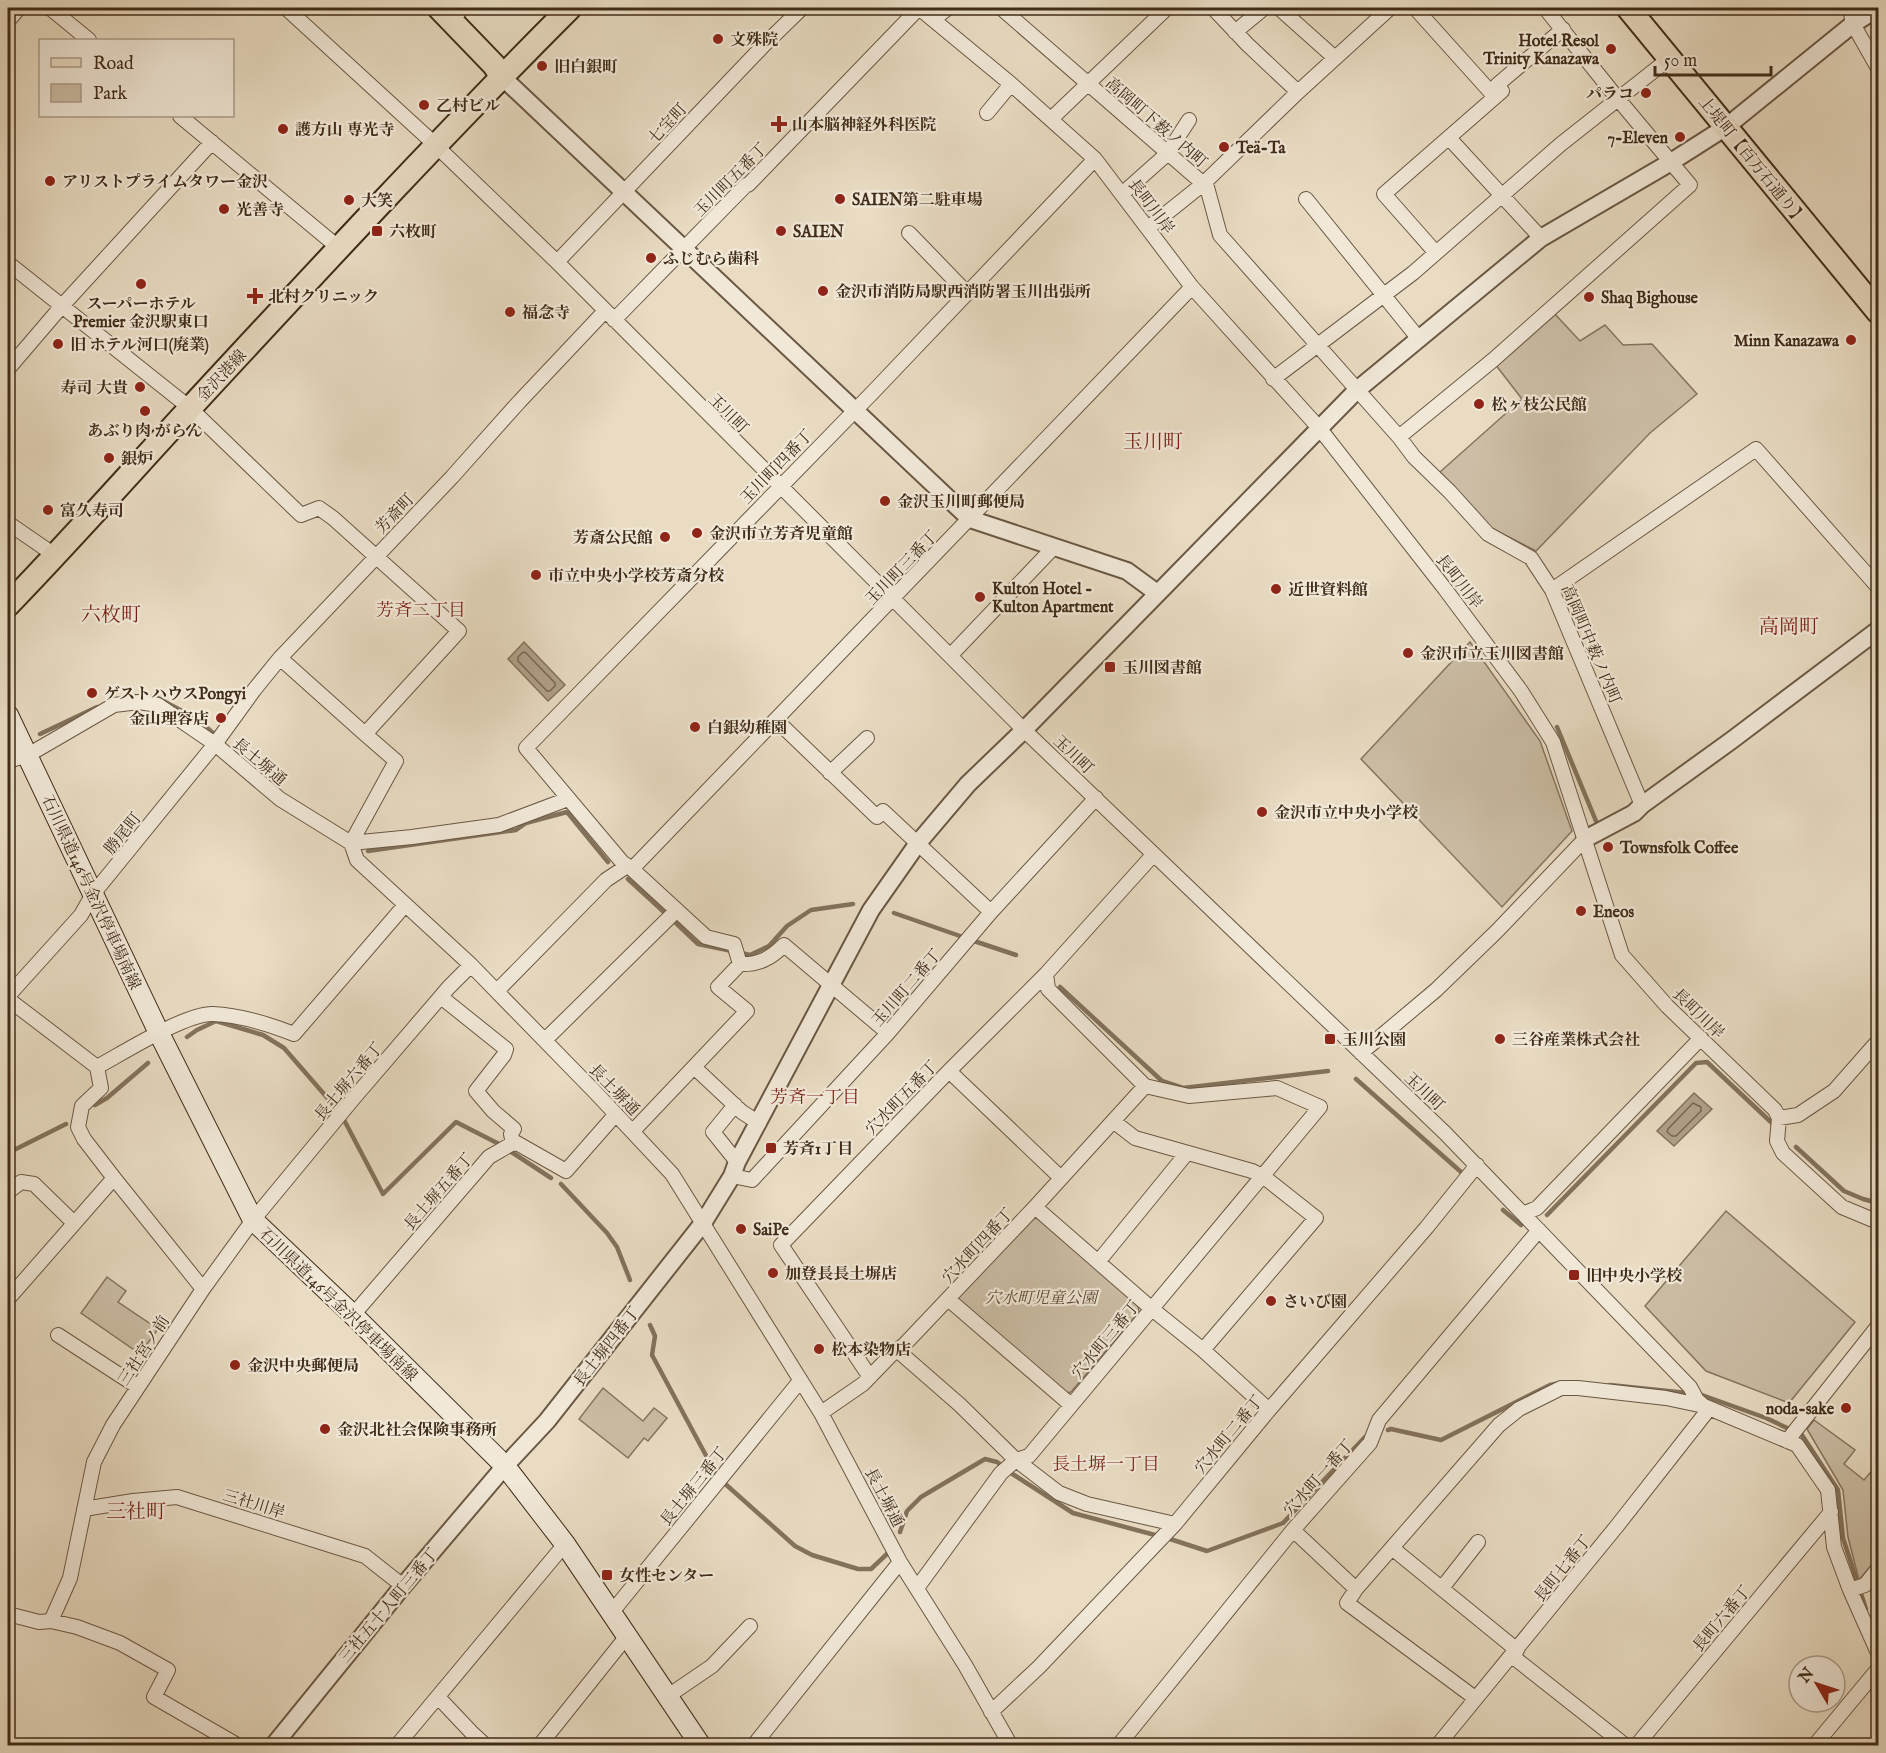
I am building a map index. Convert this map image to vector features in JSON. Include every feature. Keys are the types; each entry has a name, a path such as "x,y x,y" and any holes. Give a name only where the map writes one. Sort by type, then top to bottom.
{"main road":[{"name":"金沢港線","path":"8,605 56,556 190,408 435,145 570,8"},
{"name":"上堤町【百万石通り】","path":"1628,8 1878,312"},
{"path":"451,11 501,76"},
{"name":"石川県道146号金沢停車場南線","path":"8,715 159,1033 253,1220 505,1466 565,1544 701,1746"}],"street":[{"path":"8,21 19,8"},
{"path":"50,8 89,39"},
{"name":"玉川町","path":"286,8 435,145 556,262 1024,730 1477,1165 1690,1388 1700,1403"},
{"name":"七宝町","path":"556,262 802,8"},
{"name":"長町川岸","path":"919,8 1011,84 1095,159 1192,287 1320,429 1453,598 1521,691 1553,742 1622,955 1667,1006 1734,1074 1775,1110 1779,1118"},
{"name":"玉川町五番丁","path":"609,316 684,250 919,8"},
{"path":"934,19 948,8"},
{"name":"高岡町下薮ノ内町","path":"1001,8 1206,187 1220,235 1357,390"},
{"path":"1051,119 1167,8"},
{"path":"1213,8 1298,92"},
{"path":"1235,32 1264,8"},
{"path":"1279,8 1335,58"},
{"path":"1148,228 1203,184 1298,92 1390,8"},
{"path":"1415,8 1495,97"},
{"path":"1399,437 1493,360 1690,185 1545,8"},
{"path":"1850,8 1853,24 1878,68"},
{"name":"長土塀四番丁","path":"505,1466 547,1421 703,1223 759,1123 871,910 918,843 968,784 1024,730 1357,390 1541,238 1726,127 1853,24 1878,8"},
{"path":"1436,253 1384,194 1502,91 1497,85 1563,29"},
{"path":"1273,379 1436,253 1670,58"},
{"path":"501,76 970,519 1127,572 1157,593"},
{"path":"987,113 1011,84"},
{"path":"181,117 339,248"},
{"path":"1122,194 1167,154 1189,120"},
{"path":"1449,138 1541,238"},
{"path":"8,369 61,307 212,142"},
{"name":"玉川町四番丁","path":"568,799 526,748 1095,159"},
{"path":"1306,199 1419,339"},
{"path":"909,233 967,293"},
{"path":"8,263 190,408 301,515 319,508 333,518 459,631 365,734"},
{"name":"玉川町三番丁","path":"497,991 606,880 630,868 893,600 1192,287"},
{"name":"芳斎町","path":"215,744 280,658 452,477 519,402 609,316"},
{"name":"高岡町中薮ノ内町","path":"1357,390 1414,457 1488,534 1531,558 1552,590 1642,804"},
{"path":"1552,590 1756,449 1878,587"},
{"path":"8,523 56,556"},
{"path":"950,656 1054,547"},
{"path":"1361,1053 1436,990 1497,931 1585,839 1634,813 1642,804 1732,740 1878,630"},
{"path":"280,658 396,761 351,843"},
{"name":"長土塀通","path":"8,760 28,755 114,705 139,702 158,705 215,744 280,799 351,843 357,860 471,965 672,1174 821,1413 900,1562 965,1665 1011,1746"},
{"path":"776,720 877,818 883,811 991,912"},
{"path":"830,773 867,738"},
{"name":"勝尾町","path":"8,997 81,915 93,894 215,744"},
{"name":"玉川町二番丁","path":"734,1169 752,1180 888,1033 991,912 1096,798"},
{"path":"351,843 500,825 568,799 621,862 706,937 734,944 738,956 753,965 772,957 784,945 888,1033"},
{"name":"穴水町五番丁","path":"870,1377 781,1245 948,1071 1046,974 1153,855"},
{"path":"97,1067 159,1033 193,1018 212,1014 275,1027 294,1034 405,904"},
{"path":"545,1040 677,910"},
{"path":"633,1131 747,1011 718,987 738,956"},
{"name":"長土塀六番丁","path":"253,1220 353,1099 471,965"},
{"path":"1046,974 1048,989 1145,1086"},
{"path":"8,997 97,1067 101,1088 82,1106 78,1127 114,1178 203,1289"},
{"path":"441,997 506,1049 504,1055 476,1090 493,1111 514,1129 511,1134 513,1144 515,1142 566,1171 616,1114"},
{"path":"1523,1214 1537,1208 1701,1038"},
{"path":"1878,1041 1834,1091 1798,1115 1779,1118 1777,1141 1783,1153 1842,1207 1878,1222"},
{"path":"694,1067 735,1105 759,1123"},
{"path":"948,1071 1061,1178"},
{"name":"穴水町三番丁","path":"916,1588 1001,1473 1016,1460 1029,1456 1320,1107 1277,1088 1189,1096 1145,1086"},
{"name":"穴水町四番丁","path":"821,1413 870,1377 948,1299 1145,1086"},
{"path":"734,1169 712,1132 735,1105"},
{"path":"1113,1121 1135,1138 1264,1176 1316,1218 1203,1350"},
{"name":"長土塀五番丁","path":"353,1316 489,1157 513,1144"},
{"path":"1098,1262 1187,1153"},
{"name":"穴水町二番丁","path":"991,1712 1039,1667 1175,1524 1477,1165"},
{"path":"10,1291 114,1178"},
{"path":"8,1192 21,1182 34,1184 74,1223"},
{"path":"1035,1207 1152,1309 1203,1350 1269,1410"},
{"name":"三社宮ノ前","path":"84,1509 94,1462 113,1425 203,1289 253,1220"},
{"name":"穴水町一番丁","path":"1118,1746 1293,1530 1370,1443 1379,1420 1528,1240 1539,1230"},
{"path":"948,1299 1071,1405"},
{"path":"1787,1441 1878,1326"},
{"path":"58,1335 138,1387"},
{"path":"897,1350 960,1405 1016,1460 1050,1486 1087,1504 1175,1524"},
{"name":"長土塀三番丁","path":"612,1612 800,1381"},
{"path":"1475,1698 1347,1603 1356,1589 1499,1425 1519,1409 1561,1389 1578,1388 1700,1403 1797,1445 1828,1490 1834,1547 1878,1653"},
{"name":"長町七番丁","path":"1437,1746 1705,1414 1700,1403"},
{"name":"三社五十人町三番丁","path":"273,1746 403,1586 505,1466"},
{"name":"三社川岸","path":"84,1509 133,1500 177,1497 365,1556 403,1586"},
{"path":"51,1621 70,1578 84,1509"},
{"name":"長町六番丁","path":"1636,1746 1831,1512"},
{"path":"1293,1530 1356,1589"},
{"path":"1442,1588 1478,1542"},
{"path":"399,1743 565,1544"},
{"path":"1392,1548 1626,1746"},
{"path":"753,1746 900,1562"},
{"path":"1850,1590 1865,1585 1878,1569"},
{"path":"8,1614 39,1622 51,1621 76,1627 120,1643 168,1670 154,1697 239,1746"},
{"path":"668,1696 712,1666 750,1626"},
{"path":"539,1746 627,1636"},
{"path":"1814,1746 1878,1669"},
{"path":"438,1696 486,1746"}],"green space":[{"path":"1554,313 1580,341 1605,325 1623,345 1652,344 1697,394 1650,433 1536,551 1491,528 1440,472 1522,399 1495,364"},
{"path":"1470,642 1540,741 1572,831 1502,907 1361,759"},
{"path":"1726,1211 1855,1322 1789,1403 1706,1371 1645,1306"},
{"name":"穴水町児童公園","path":"1037,1218 1138,1305 1139,1312 1071,1392 1065,1393 959,1303 959,1296 1032,1219"},
{"path":"107,1277 126,1291 118,1302 158,1329 140,1354 81,1313"},
{"path":"603,1388 643,1421 654,1408 667,1418 648,1441 644,1438 628,1458 579,1419"},
{"path":"1814,1420 1855,1450 1844,1464 1864,1480 1876,1466 1878,1469 1878,1482 1872,1490 1878,1496 1878,1557 1859,1580 1848,1537 1843,1490 1807,1429"}],"water":[{"path":"524,642 565,685 548,701 508,659"},
{"path":"1694,1093 1712,1109 1674,1146 1657,1131"}],"waterway":[{"path":"132,696 156,697 197,719 213,733"},
{"path":"40,734 97,707"},
{"path":"1557,727 1596,821"},
{"path":"368,851 516,830 526,823 567,812 608,862"},
{"path":"628,879 664,912"},
{"path":"741,953 750,955 769,946 787,926 811,910 853,904"},
{"path":"894,913 960,936"},
{"path":"676,923 698,944 732,951"},
{"path":"974,941 1016,955"},
{"path":"1060,987 1162,1081 1183,1088 1328,1071"},
{"path":"187,1037 216,1021 263,1035 284,1048 337,1109"},
{"path":"1547,1215 1696,1063 1707,1062 1773,1124"},
{"path":"95,1105 107,1098 148,1063"},
{"path":"1356,1079 1461,1172"},
{"path":"343,1118 383,1194 456,1122 499,1144"},
{"path":"8,1153 66,1124"},
{"path":"1796,1147 1844,1191 1878,1203"},
{"path":"510,1151 551,1178"},
{"path":"561,1184 607,1233 617,1247 630,1280"},
{"path":"1503,1210 1521,1225"},
{"path":"650,1325 655,1336 652,1355 717,1476"},
{"path":"1388,1430 1441,1440 1550,1385 1560,1383"},
{"path":"1610,1385 1687,1393"},
{"path":"1699,1394 1766,1418 1802,1435 1838,1490 1843,1538 1866,1609"},
{"path":"1170,1539 1207,1551 1283,1523 1365,1437"},
{"path":"900,1532 907,1511 921,1497 985,1459 1001,1465"},
{"path":"1011,1473 1073,1513 1155,1535"},
{"path":"722,1481 795,1546 812,1555 858,1569 871,1569 888,1553"}],"place":[{"name":"文殊院","path":"718,39"},
{"name":"Hotel Resol Trinity Kanazawa","path":"1611,49"},
{"name":"旧白銀町","path":"542,66"},
{"name":"パラコ","path":"1646,93"},
{"name":"乙村ビル","path":"424,105"},
{"name":"山本脳神経外科医院","path":"779,124"},
{"name":"護方山 専光寺","path":"283,129"},
{"name":"7-Eleven","path":"1680,137"},
{"name":"Teä-Ta","path":"1224,147"},
{"name":"アリストプライムタワー金沢","path":"50,181"},
{"name":"SAIEN第二駐車場","path":"840,199"},
{"name":"大笑","path":"349,200"},
{"name":"光善寺","path":"224,209"},
{"name":"六枚町","path":"377,231"},
{"name":"SAIEN","path":"781,231"},
{"name":"ふじむら歯科","path":"651,258"},
{"name":"スーパーホテル Premier 金沢駅東口","path":"141,284"},
{"name":"金沢市消防局駅西消防署玉川出張所","path":"823,291"},
{"name":"北村クリニック","path":"255,296"},
{"name":"Shaq Bighouse","path":"1589,297"},
{"name":"福念寺","path":"510,312"},
{"name":"Minn Kanazawa","path":"1851,340"},
{"name":"旧 ホテル河口(廃業)","path":"58,344"},
{"name":"寿司 大貴","path":"140,387"},
{"name":"松ヶ枝公民館","path":"1479,404"},
{"name":"あぶり肉 がらん","path":"145,411"},
{"name":"銀炉","path":"109,458"},
{"name":"金沢玉川町郵便局","path":"885,501"},
{"name":"富久寿司","path":"48,510"},
{"name":"金沢市立芳斉児童館","path":"697,533"},
{"name":"芳斎公民館","path":"665,537"},
{"name":"市立中央小学校芳斎分校","path":"536,575"},
{"name":"近世資料館","path":"1276,589"},
{"name":"Kulton Hotel - Kulton Apartment","path":"980,597"},
{"name":"金沢市立玉川図書館","path":"1408,653"},
{"name":"玉川図書館","path":"1110,667"},
{"name":"ゲストハウスPongyi","path":"92,693"},
{"name":"金山理容店","path":"221,718"},
{"name":"白銀幼稚園","path":"695,727"},
{"name":"金沢市立中央小学校","path":"1262,812"},
{"name":"Townsfolk Coffee","path":"1608,847"},
{"name":"Eneos","path":"1581,911"},
{"name":"玉川公園","path":"1330,1039"},
{"name":"三谷産業株式会社","path":"1500,1039"},
{"name":"芳斉1丁目","path":"771,1148"},
{"name":"SaiPe","path":"741,1229"},
{"name":"加登長長土塀店","path":"773,1273"},
{"name":"旧中央小学校","path":"1574,1275"},
{"name":"さいび園","path":"1271,1301"},
{"name":"松本染物店","path":"819,1349"},
{"name":"金沢中央郵便局","path":"235,1365"},
{"name":"noda-sake","path":"1846,1408"},
{"name":"金沢北社会保険事務所","path":"325,1429"},
{"name":"女性センター","path":"607,1575"}],"district":[{"name":"玉川町","path":"1153,441"},
{"name":"芳斉二丁目","path":"421,610"},
{"name":"六枚町","path":"111,614"},
{"name":"高岡町","path":"1789,626"},
{"name":"芳斉一丁目","path":"815,1097"},
{"name":"長土塀一丁目","path":"1106,1464"},
{"name":"三社町","path":"136,1511"}]}
